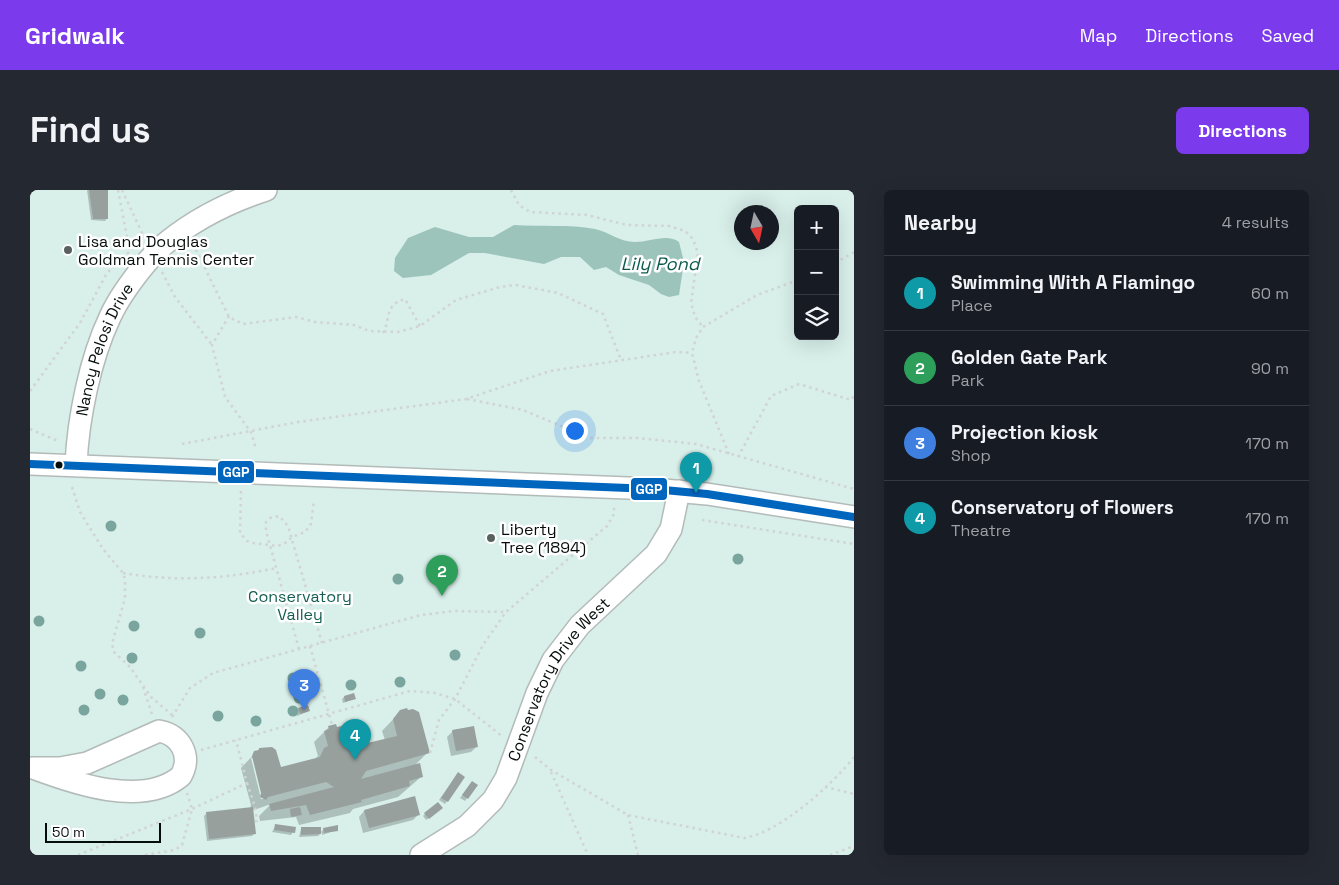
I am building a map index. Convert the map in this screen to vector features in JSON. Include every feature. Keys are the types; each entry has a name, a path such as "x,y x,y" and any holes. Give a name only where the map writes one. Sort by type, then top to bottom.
{"street":[{"name":"Nancy Pelosi Drive","path":"76,465 80,428 102,334 120,298 145,257 185,228 221,207 266,190"},
{"path":"30,464 679,491 854,517"},
{"name":"Conservatory Drive West","path":"421,855 467,826 492,800 506,778 537,693 553,660 580,625 656,554 671,529 679,491"},
{"path":"159,731 175,737 184,751 186,760 181,776 166,785 142,790 112,790 78,784 31,767 60,768 87,763 159,731"}],"path":[{"path":"118,190 145,257 212,346 225,397 251,432 256,450"},
{"path":"122,190 143,235"},
{"path":"511,190 519,205 530,212 587,215 627,225 669,226 685,231 693,238 698,253 691,303 695,317 703,327"},
{"path":"185,228 229,316 243,324 296,317 315,322 354,324 369,331 382,333 398,332 420,326 456,300 477,293 516,286 546,290 575,299 603,314 621,360"},
{"path":"839,261 854,252"},
{"path":"30,391 80,323 107,273 145,257"},
{"path":"729,454 699,381 692,353 696,338 703,327 757,295 794,281"},
{"path":"382,333 387,326 390,308 396,302 405,299 420,326"},
{"path":"212,346 229,316"},
{"path":"182,444 360,412 466,399 550,371 676,352 692,353"},
{"path":"738,458 771,396 799,384 851,400 854,396"},
{"path":"466,399 523,410 590,438 638,438 696,444 738,458 854,489"},
{"path":"30,429 58,441"},
{"path":"239,472 242,505 239,522 240,533 247,541 281,546 292,537 305,532 312,524 314,500"},
{"path":"72,487 80,512 88,526 103,549 123,573 126,590 125,598 112,644 114,652 130,667 142,687 159,731 173,716 185,694 204,676 432,613 506,612"},
{"path":"430,753 439,720 455,699 483,645 506,612 607,526 614,514 614,488"},
{"path":"299,649 268,543 266,522 274,517 279,516 285,522 292,537 322,643"},
{"path":"732,525 733,516"},
{"path":"702,520 854,544"},
{"path":"123,573 163,578 203,578 244,575 276,568"},
{"path":"310,646 332,725"},
{"path":"142,687 173,716"},
{"path":"202,750 410,691 435,693 455,699 510,743"},
{"path":"236,740 247,784 255,806 257,821 255,821"},
{"path":"534,757 551,770 628,815 744,838 758,836 772,829 825,787 854,757"},
{"path":"551,770 570,820 585,845 588,855"},
{"path":"78,855 192,809 247,784"},
{"path":"825,787 854,794"},
{"path":"144,855 164,853 175,850 182,845 192,809 187,792"},
{"path":"628,815 638,855"},
{"path":"830,855 854,846"}],"green space":[{"name":"Conservatory Valley","path":"30,190 854,190 854,855 30,855"}],"water":[{"name":"Lily Pond","path":"514,225 585,227 600,230 630,242 664,238 674,239 679,242 684,262 679,295 669,297 661,294 649,285 619,275 606,267 594,270 580,257 561,257 544,264 485,253 469,253 431,275 403,278 394,271 395,258 408,238 435,227 469,237 493,237"}],"building":[{"path":"89,190 108,190 108,219 93,219"},
{"path":"354,693 356,699 345,702 344,696"},
{"path":"308,705 310,711 300,714 298,708"},
{"path":"407,708 408,710 413,709 419,712 430,753 366,771 361,779 420,763 423,777 409,781 410,786 361,800 362,802 310,815 306,805 271,811 269,804 334,787 326,782 268,797 266,800 260,797 261,793 252,756 254,751 259,750 259,748 272,747 276,750 281,767 320,757 324,748 328,746 324,731 329,729 328,726 336,724 337,727 342,726 346,741 351,740 359,745 397,736 393,719 400,710"},
{"path":"474,726 478,747 456,751 452,730"},
{"path":"458,772 465,777 448,802 441,798"},
{"path":"472,781 478,785 468,799 462,795"},
{"path":"415,796 420,815 369,828 364,810"},
{"path":"438,802 443,808 429,819 424,813"},
{"path":"253,807 256,834 209,839 206,812"},
{"path":"300,807 302,815 291,817 290,809"},
{"path":"275,824 296,827 295,833 274,830"},
{"path":"338,825 338,831 324,833 323,828"},
{"path":"301,827 321,827 321,834 301,835"}],"transit line":[{"name":"GGP","path":"30,464 653,489 707,494 854,517"}],"place":[{"name":"Lisa and Douglas Goldman Tennis Center","path":"68,250"},
{"name":"Swimming With A Flamingo","path":"696,493"},
{"name":"Liberty Tree (1894)","path":"491,538"},
{"name":"Golden Gate Park","path":"442,596"},
{"name":"Projection kiosk","path":"304,710"},
{"name":"Conservatory of Flowers","path":"355,760"}]}
